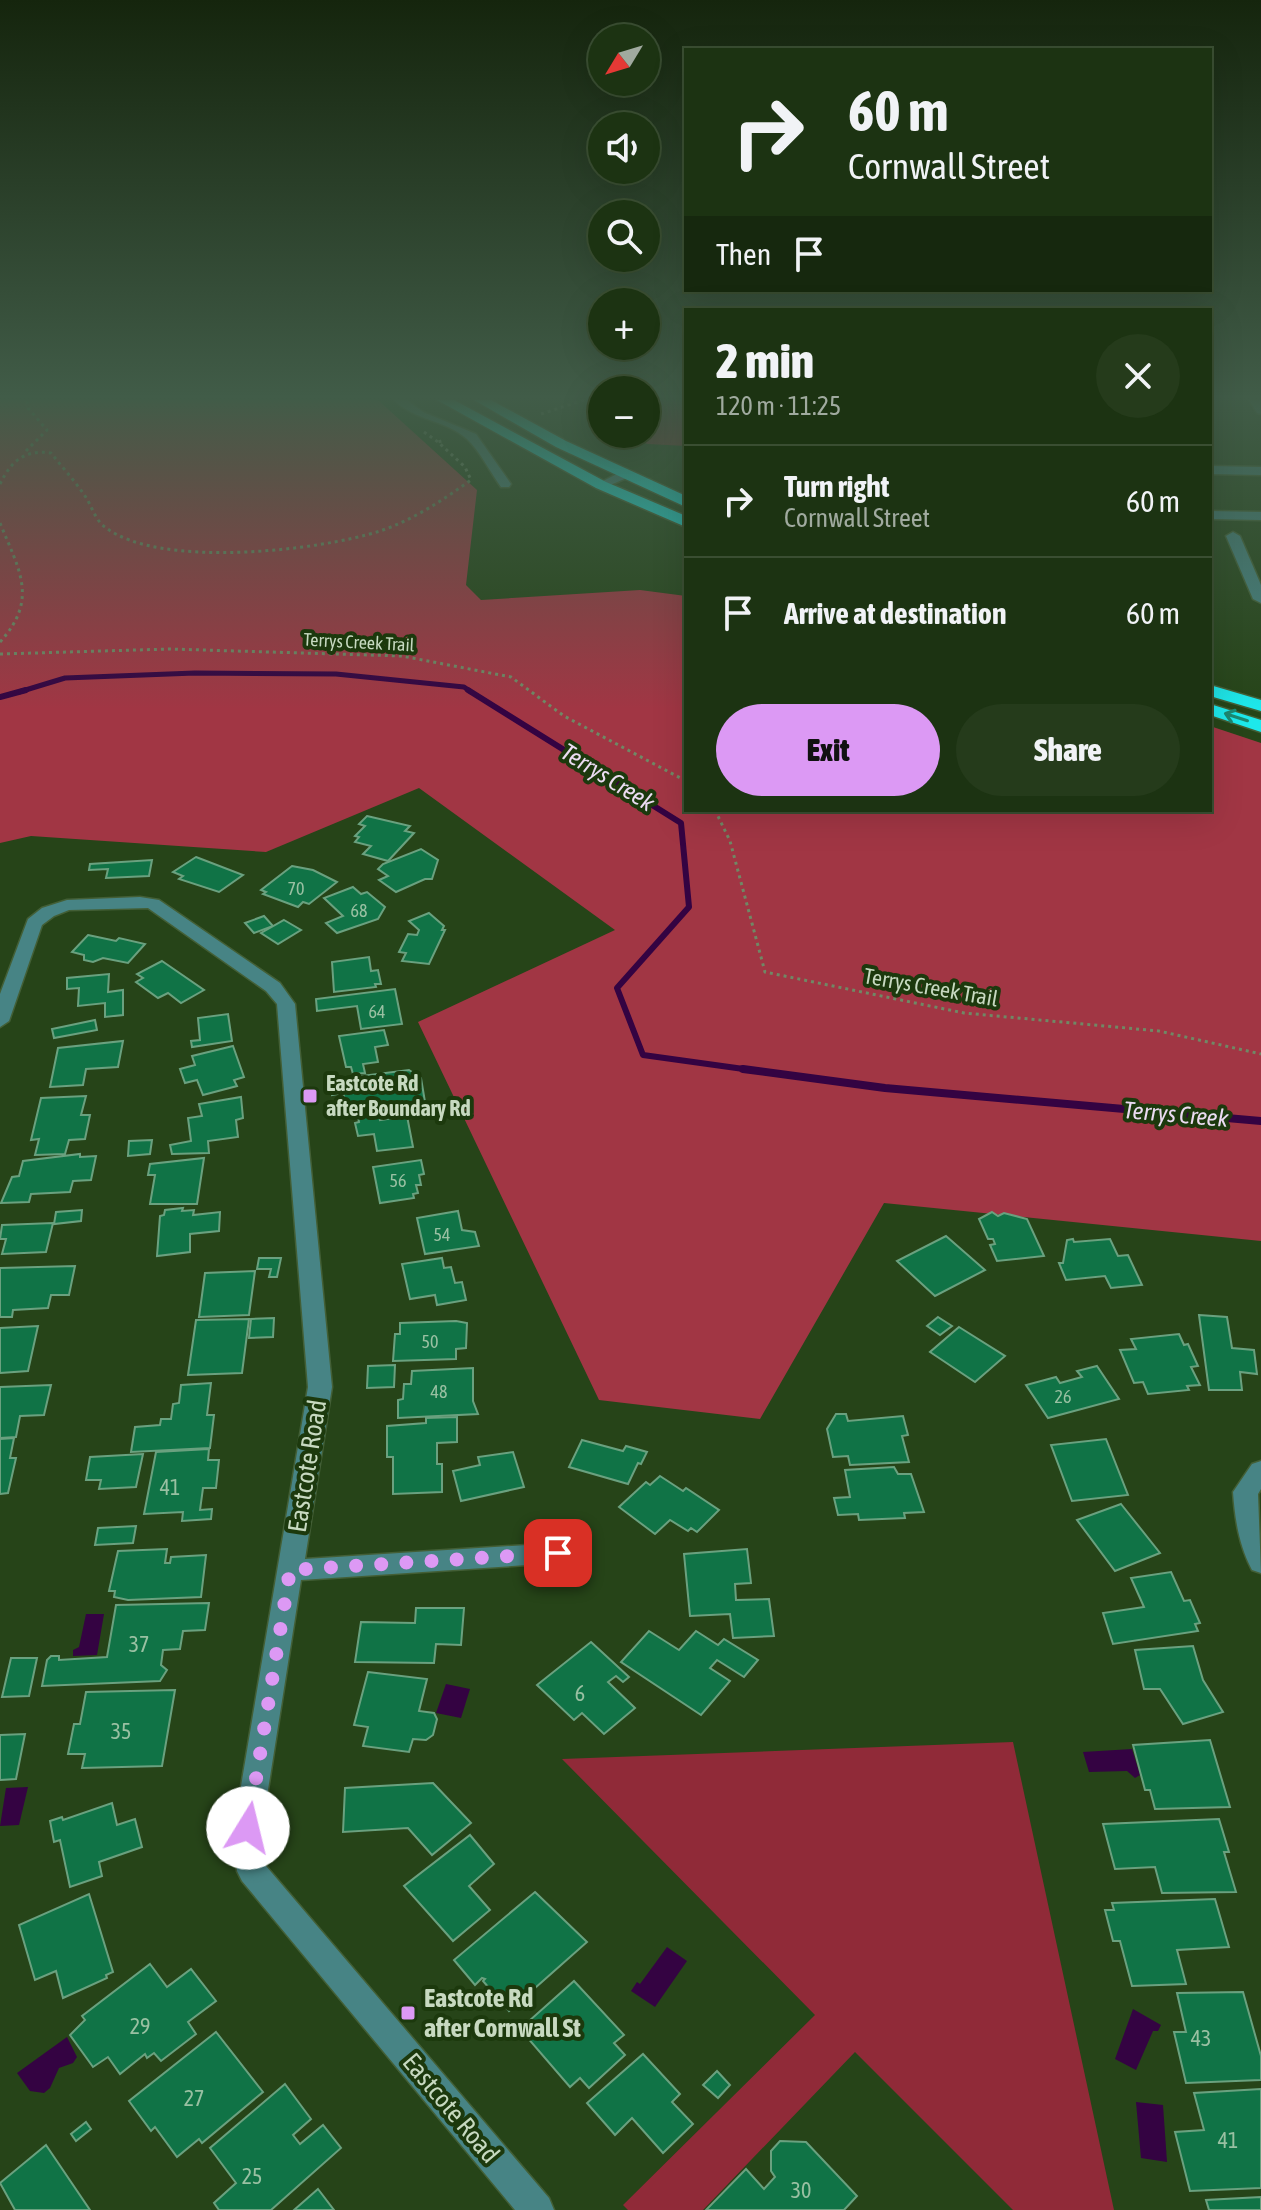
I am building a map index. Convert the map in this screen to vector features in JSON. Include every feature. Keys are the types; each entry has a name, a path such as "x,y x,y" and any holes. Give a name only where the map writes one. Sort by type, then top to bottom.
{"highway":[{"path":"643,503 684,521"},
{"path":"1212,691 1261,706"},
{"path":"1212,710 1261,726"}],"street":[{"path":"1212,515 1261,516"},
{"path":"1233,536 1254,570 1260,599"},
{"name":"Eastcote Road","path":"5,990 34,923 48,912 67,905 140,902 153,904 273,987 286,1004 320,1387 248,1828 252,1871 537,2210"},
{"path":"0,1021 5,990"},
{"path":"1261,1471 1245,1492 1248,1526 1261,1563"},
{"path":"290,1570 558,1553"}],"path":[{"path":"90,503 104,527 136,544 173,551 293,549 381,531 434,503"},
{"path":"0,523 27,598 17,627 0,642"},
{"name":"Terrys Creek Trail","path":"0,654 170,649 402,656 511,677 564,716 684,780"},
{"name":"Terrys Creek Trail","path":"716,812 730,841 765,972 964,1013 1159,1031 1261,1054"}],"shaded area":[{"path":"0,503 475,503 466,585 481,600 640,590 684,596 684,812 1212,812 1212,727 1261,743 1261,1241 884,1203 760,1419 599,1400 418,1022 615,930 419,788 266,852 31,836 0,843"},
{"path":"86,1614 104,1614 97,1655 73,1656 73,1650 79,1647"},
{"path":"446,1684 470,1689 461,1718 436,1713"},
{"path":"1013,1742 1114,2210 1013,2210 855,2052 703,2210 628,2210 623,2205 815,2015 562,1759"},
{"path":"1132,1749 1140,1775 1135,1778 1127,1771 1089,1772 1083,1752"},
{"path":"28,1787 19,1825 0,1826 6,1788"},
{"path":"667,1947 687,1961 655,2007 631,1991 637,1982 640,1984"},
{"path":"1133,2009 1161,2025 1158,2031 1153,2031 1136,2070 1115,2059"},
{"path":"67,2037 77,2057 73,2063 59,2068 50,2088 44,2093 30,2091 17,2073"},
{"path":"1136,2102 1163,2105 1167,2162 1141,2158"}],"building":[{"path":"367,816 410,826 405,831 414,833 388,861 363,854 371,846 355,842 359,837 355,836 365,826 359,824"},
{"path":"421,849 438,860 432,879 396,892 379,880 388,876 378,869 383,864"},
{"path":"196,857 243,875 219,892 179,879 183,876 173,872"},
{"path":"152,860 149,876 106,878 108,869 89,870 90,864"},
{"path":"292,866 313,870 337,882 309,904 303,902 298,907 263,894 266,892 261,890"},
{"path":"353,887 361,894 367,892 385,907 378,919 337,933 326,923 343,916 324,898"},
{"path":"429,913 445,930 429,964 402,961 406,953 399,952 408,934 417,935 419,930 409,921"},
{"path":"264,916 273,926 254,933 245,923"},
{"path":"284,920 301,930 278,944 261,933"},
{"path":"88,935 145,944 128,963 103,958 93,962 84,960 84,955 72,952"},
{"path":"369,957 371,971 378,970 381,984 334,992 332,962"},
{"path":"162,961 204,990 181,1003 168,993 158,998 136,982 143,978 137,974"},
{"path":"109,974 108,992 123,990 123,1015 105,1017 105,1003 78,1006 79,988 67,989 67,978"},
{"path":"395,989 402,1024 361,1029 357,1006 317,1011 316,999"},
{"path":"228,1014 232,1041 192,1047 191,1041 200,1040 198,1018"},
{"path":"95,1020 97,1030 54,1038 52,1029"},
{"path":"384,1030 388,1045 375,1047 378,1062 363,1064 365,1073 353,1074 351,1067 346,1067 339,1036"},
{"path":"123,1041 118,1067 86,1069 83,1085 50,1087 58,1048"},
{"path":"233,1046 244,1077 234,1080 237,1086 203,1095 197,1080 185,1083 180,1069 195,1065 192,1056"},
{"path":"409,1070 421,1078 426,1108 390,1114 388,1109 349,1115 343,1093 332,1095 329,1080"},
{"path":"86,1096 81,1115 90,1115 85,1139 69,1140 65,1154 35,1155 39,1139 31,1140 41,1098"},
{"path":"241,1097 243,1118 236,1120 238,1137 208,1141 209,1153 172,1154 170,1145 191,1141 188,1118 202,1116 199,1104"},
{"path":"379,1114 380,1120 407,1116 413,1147 377,1151 374,1134 358,1136 355,1123 359,1122 358,1117"},
{"path":"152,1140 150,1154 128,1156 129,1141"},
{"path":"80,1154 80,1157 96,1156 91,1180 73,1181 70,1192 31,1194 29,1202 1,1203 12,1177 19,1176 23,1161"},
{"path":"204,1158 197,1204 150,1204 155,1175 148,1175 150,1164"},
{"path":"421,1160 424,1174 419,1175 421,1185 416,1185 418,1193 413,1194 414,1198 380,1203 373,1167"},
{"path":"183,1208 182,1211 194,1210 193,1215 220,1212 219,1231 190,1234 190,1252 157,1256 160,1216 164,1215 165,1210"},
{"path":"82,1210 81,1221 54,1224 56,1212"},
{"path":"458,1211 462,1230 475,1232 479,1246 425,1254 417,1218"},
{"path":"992,1212 998,1216 1004,1213 1027,1219 1044,1256 997,1261 990,1245 995,1244 993,1239 988,1239 979,1219"},
{"path":"53,1223 46,1252 2,1254 6,1239 0,1239 2,1225"},
{"path":"946,1236 985,1270 935,1296 897,1261"},
{"path":"1073,1239 1074,1242 1110,1239 1118,1256 1128,1255 1142,1285 1111,1288 1105,1276 1066,1280 1059,1263 1063,1263 1067,1240"},
{"path":"259,1258 281,1258 277,1277 269,1277 271,1269 257,1269"},
{"path":"442,1258 444,1268 451,1267 455,1283 462,1282 466,1300 437,1305 435,1295 410,1299 402,1264"},
{"path":"75,1266 69,1295 51,1295 48,1308 13,1310 12,1317 0,1317 0,1268"},
{"path":"255,1271 249,1315 199,1317 205,1273"},
{"path":"1199,1315 1227,1317 1232,1348 1254,1350 1257,1374 1240,1372 1242,1390 1209,1390"},
{"path":"938,1317 952,1326 940,1335 927,1326"},
{"path":"274,1318 273,1337 249,1338 251,1319"},
{"path":"249,1319 242,1373 188,1375 196,1320"},
{"path":"400,1323 467,1323 466,1348 456,1349 456,1359 393,1361 395,1334 400,1334"},
{"path":"38,1326 28,1371 0,1373 0,1328"},
{"path":"959,1327 1005,1356 975,1382 930,1352"},
{"path":"1179,1334 1184,1345 1188,1344 1198,1366 1191,1367 1200,1385 1187,1386 1189,1390 1148,1394 1143,1382 1134,1383 1120,1350 1136,1349 1131,1339"},
{"path":"395,1365 394,1387 367,1388 368,1366"},
{"path":"1097,1366 1119,1399 1048,1418 1026,1385 1056,1377 1060,1383 1082,1377 1077,1371"},
{"path":"473,1368 473,1401 478,1414 398,1418 398,1400 403,1399 404,1384 411,1384 412,1371"},
{"path":"211,1383 207,1415 214,1415 210,1448 131,1452 135,1427 160,1425 161,1419 171,1419 173,1404 179,1403 181,1385"},
{"path":"51,1385 44,1415 20,1416 16,1437 0,1438 0,1387"},
{"path":"836,1414 846,1414 848,1421 903,1416 908,1435 902,1436 909,1462 850,1465 848,1456 833,1457 827,1429"},
{"path":"457,1417 457,1442 437,1443 437,1464 442,1464 442,1492 393,1494 393,1457 387,1457 387,1426 426,1423 426,1418"},
{"path":"14,1438 10,1458 16,1458 8,1493 0,1494 0,1439"},
{"path":"1106,1439 1128,1495 1072,1501 1051,1445"},
{"path":"582,1440 623,1451 626,1446 647,1452 628,1484 569,1467"},
{"path":"209,1449 208,1460 219,1460 216,1488 203,1488 200,1510 212,1509 211,1519 182,1521 183,1512 144,1514 156,1452"},
{"path":"513,1452 524,1487 461,1501 453,1471 480,1465 478,1457"},
{"path":"143,1454 136,1487 99,1489 101,1480 86,1480 90,1457"},
{"path":"894,1467 898,1474 911,1474 924,1512 904,1513 905,1518 859,1520 858,1514 838,1515 834,1498 850,1497 845,1470"},
{"path":"660,1476 683,1491 686,1488 719,1510 697,1532 691,1528 688,1531 670,1520 655,1534 619,1507 646,1482 650,1485"},
{"path":"1121,1504 1160,1553 1115,1571 1077,1520"},
{"path":"136,1526 133,1543 95,1545 98,1528"},
{"path":"167,1549 165,1563 170,1563 171,1557 206,1555 201,1597 128,1600 114,1597 115,1591 109,1591 118,1551"},
{"path":"747,1549 751,1583 735,1584 736,1600 769,1599 774,1636 733,1638 730,1614 690,1616 684,1554"},
{"path":"1171,1572 1184,1601 1190,1600 1200,1623 1195,1624 1198,1631 1113,1644 1103,1613 1144,1607 1131,1578"},
{"path":"209,1603 205,1630 183,1631 180,1649 163,1650 161,1665 167,1670 160,1681 42,1686 47,1660 51,1656 59,1656 59,1660 107,1657 116,1605"},
{"path":"416,1608 464,1608 461,1645 436,1644 434,1663 355,1662 361,1622 415,1623"},
{"path":"649,1631 679,1650 696,1631 718,1645 724,1639 758,1660 744,1677 717,1660 710,1668 730,1681 701,1715 621,1662"},
{"path":"591,1642 629,1677 623,1682 616,1676 608,1682 635,1708 604,1734 582,1713 574,1720 537,1685"},
{"path":"1193,1646 1203,1680 1223,1712 1183,1724 1160,1689 1144,1689 1135,1650"},
{"path":"11,1658 37,1658 29,1696 2,1697"},
{"path":"368,1672 427,1679 419,1711 434,1713 437,1719 433,1735 426,1740 413,1739 409,1752 363,1746 368,1727 354,1725"},
{"path":"175,1690 162,1766 82,1768 85,1754 68,1754 74,1724 80,1724 86,1692"},
{"path":"25,1734 16,1779 0,1780 0,1735"},
{"path":"1210,1740 1230,1807 1155,1809 1150,1790 1145,1790 1133,1745"},
{"path":"433,1783 471,1823 432,1855 408,1828 343,1832 345,1788"},
{"path":"112,1803 117,1825 135,1819 142,1847 99,1862 102,1876 70,1887 60,1840 54,1842 50,1821 62,1817 63,1820"},
{"path":"1219,1819 1229,1852 1224,1852 1236,1892 1162,1893 1155,1867 1115,1869 1103,1824"},
{"path":"470,1835 494,1864 469,1886 490,1910 453,1941 404,1886"},
{"path":"535,1892 587,1942 509,2011 483,1981 485,1979 482,1978 475,1985 454,1960"},
{"path":"89,1894 113,1972 106,1975 107,1978 63,1998 56,1971 35,1980 19,1925"},
{"path":"1215,1899 1229,1947 1177,1950 1186,1984 1132,1986 1120,1941 1113,1941 1105,1910 1114,1910 1112,1903"},
{"path":"150,1964 167,1987 191,1969 216,2001 188,2022 196,2034 161,2061 154,2053 147,2058 145,2054 120,2074 108,2057 93,2067 70,2035 85,2020 82,2016"},
{"path":"574,1981 624,2035 614,2043 625,2055 589,2088 580,2078 570,2087 520,2029"},
{"path":"1243,1992 1261,2056 1261,2080 1186,2083 1174,2032 1186,2032 1177,1993"},
{"path":"216,2032 263,2092 202,2143 199,2139 177,2157 155,2127 151,2131 129,2101"},
{"path":"643,2054 680,2094 672,2102 693,2124 663,2153 632,2118 615,2135 587,2103"},
{"path":"717,2071 730,2085 718,2098 703,2085"},
{"path":"285,2084 311,2119 293,2135 300,2144 323,2125 341,2148 271,2210 219,2210 214,2203 236,2183 210,2148"},
{"path":"1261,2089 1261,2188 1190,2191 1175,2132 1204,2130 1194,2093"},
{"path":"86,2122 91,2129 76,2141 71,2134"},
{"path":"780,2141 806,2142 857,2196 844,2210 706,2210 746,2169 764,2189 775,2177 771,2171 771,2151"},
{"path":"46,2145 90,2210 15,2210 0,2183"},
{"path":"318,2189 334,2210 294,2210"},
{"path":"1261,2197 1261,2210 1209,2210 1206,2200"}],"waterway":[{"name":"Terrys Creek","path":"22,691 65,678 195,673 336,674 464,687 470,691"},
{"name":"Terrys Creek","path":"0,697 22,691"},
{"name":"Terrys Creek","path":"470,691 681,823 689,907 617,988 643,1055 758,1071"},
{"name":"Terrys Creek","path":"743,1069 885,1088 1261,1121"}],"place":[{"name":"Eastcote Rd after Boundary Rd","path":"310,1096"},
{"name":"Eastcote Rd after Cornwall St","path":"408,2013"}],"route":[{"path":"248,1828 290,1570 558,1553"}]}
